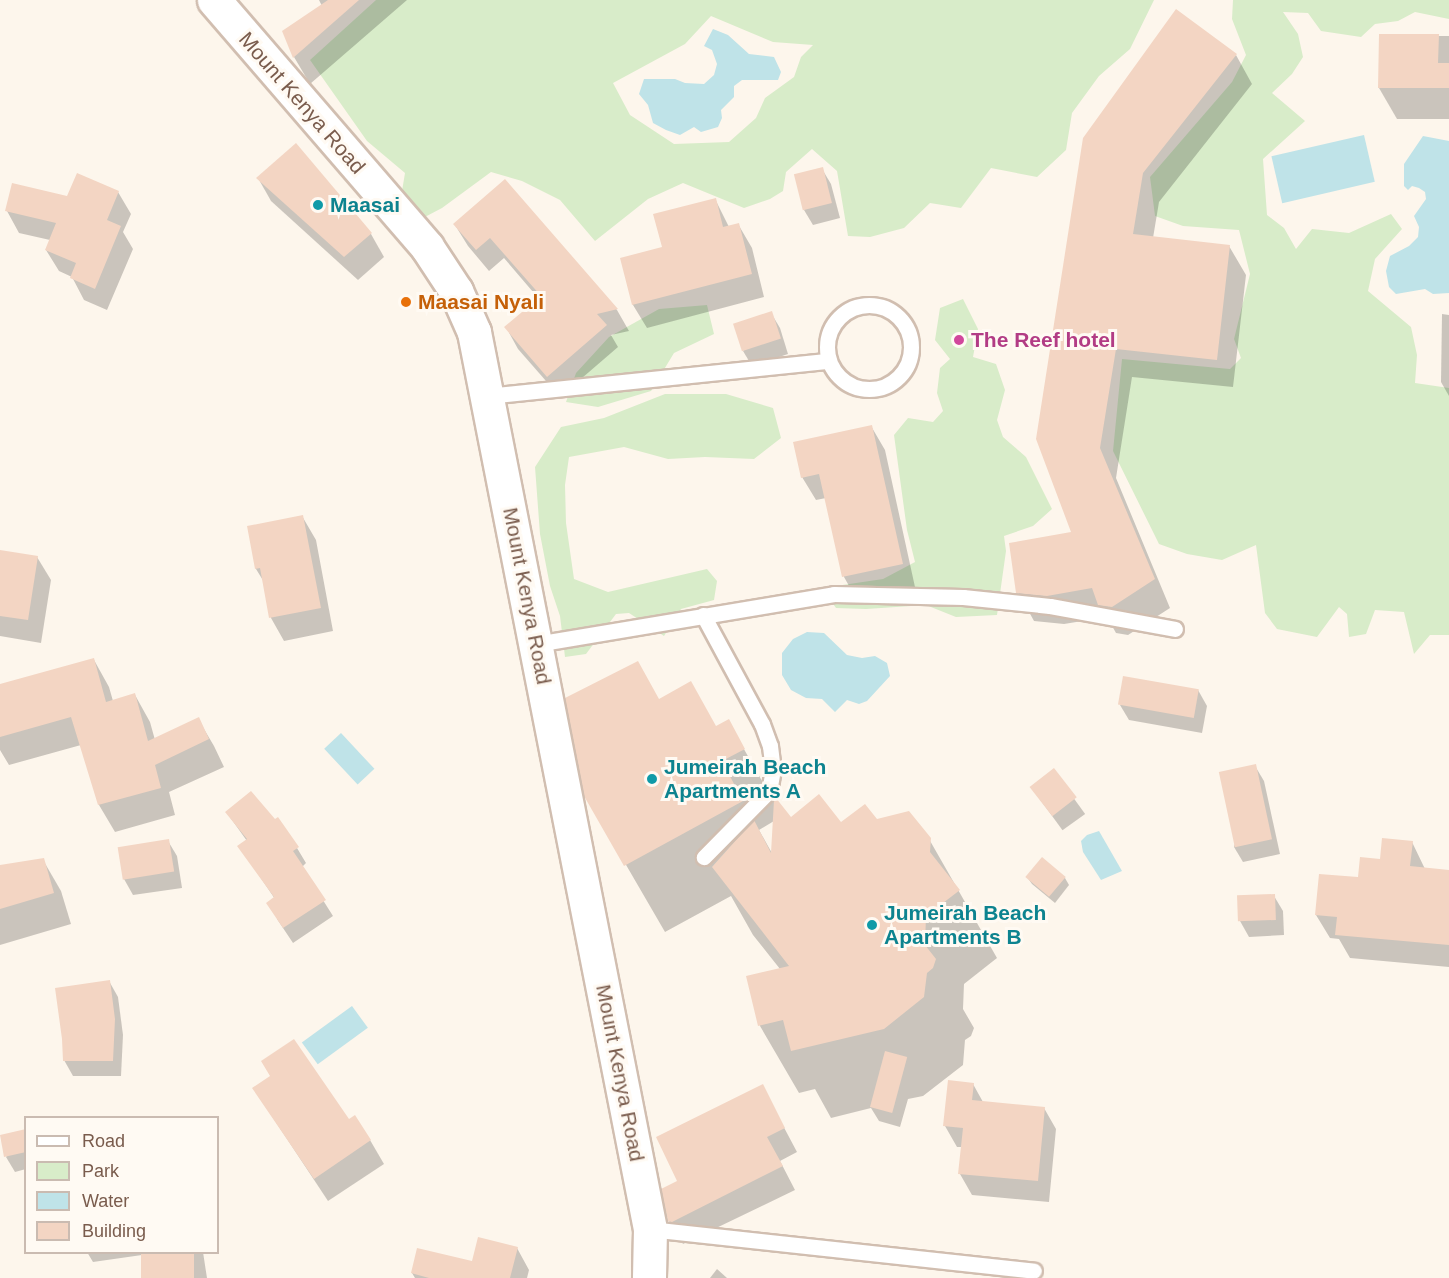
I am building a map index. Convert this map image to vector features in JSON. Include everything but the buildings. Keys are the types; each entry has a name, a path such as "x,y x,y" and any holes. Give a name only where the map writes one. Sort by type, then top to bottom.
{"main road":[{"name":"Mount Kenya Road","path":"214,0 427,247 456,291 474,332 650,1229 649,1278"}],"lane":[{"path":"861,305 885,307 904,321 912,344 906,368 889,385 865,389 843,381 828,361 827,337 839,316 861,305"},
{"path":"487,396 828,361"},
{"path":"536,644 834,594 963,597 1050,606 1175,629"},
{"path":"703,615 762,724 770,746 773,769 769,790 704,857"},
{"path":"650,1229 1034,1271"}],"green space":[{"path":"376,0 1154,0 1130,49 1099,76 1072,113 1066,150 1037,177 991,168 961,208 930,203 904,228 870,237 848,236 837,171 812,149 786,172 783,191 770,199 744,208 683,183 648,199 595,241 560,200 522,181 491,172 442,208 421,219 402,191 405,173 367,141 310,60","holes":["711,16 773,42 813,45 801,57 794,77 765,98 756,118 729,142 674,144 630,115 613,83 685,44"]},
{"path":"1233,0 1449,0 1449,19 1415,12 1398,21 1375,24 1361,37 1321,31 1308,13 1283,12 1298,34 1303,57 1292,74 1272,93 1305,121 1263,159 1267,215 1284,228 1296,249 1312,229 1349,233 1391,214 1402,229 1375,259 1368,291 1411,327 1417,355 1415,383 1449,388 1449,635 1430,635 1414,654 1404,612 1375,610 1366,634 1349,637 1347,614 1339,607 1317,637 1277,629 1265,613 1256,545 1222,560 1187,554 1159,544 1113,451 1122,359 1230,369 1241,358 1234,339 1250,274 1239,230 1183,226 1155,216 1150,177 1232,82 1246,55 1232,19"},
{"path":"963,299 978,329 973,357 996,364 1005,390 997,420 1003,437 1026,457 1052,509 1033,526 1004,536 1006,551 997,615 956,617 926,605 866,609 836,608 822,588 883,579 915,562 907,530 894,435 908,418 933,422 943,411 937,393 940,368 950,359 935,340 940,308"},
{"path":"707,305 714,334 674,353 651,391 598,407 566,402 576,373 609,337 659,309"},
{"path":"665,394 726,394 773,408 781,438 754,459 705,457 668,459 624,447 569,457 565,485 566,523 574,579 608,592 707,569 717,581 714,600 681,609 664,636 629,613 616,614 586,654 565,657 560,616 550,586 540,534 535,467 561,427 604,418"}],"water":[{"path":"713,29 728,35 749,54 774,57 781,72 778,80 742,80 734,86 734,97 721,110 722,118 718,127 701,132 694,127 680,135 653,123 648,105 639,94 644,79 675,79 685,83 704,84 714,75 717,64 712,50 704,46"},
{"path":"1364,135 1375,182 1282,203 1271,156"},
{"path":"1423,136 1449,141 1449,293 1433,294 1425,289 1396,294 1389,287 1386,271 1390,256 1409,246 1418,237 1419,227 1414,216 1426,199 1425,192 1419,188 1412,186 1408,190 1404,186 1404,164"},
{"path":"807,632 824,633 847,655 862,658 875,656 887,663 890,676 867,701 859,704 847,700 835,712 822,699 806,698 791,690 782,675 782,653 793,639"},
{"path":"341,733 374,769 358,785 324,749"},
{"path":"1099,831 1122,871 1101,880 1083,852 1081,841 1087,835"},
{"path":"352,1006 368,1028 318,1064 302,1042"}],"place":[{"name":"Maasai","path":"318,205"},
{"name":"Maasai Nyali","path":"406,302"},
{"name":"The Reef hotel","path":"959,340"},
{"name":"Jumeirah Beach Apartments A","path":"652,779"},
{"name":"Jumeirah Beach Apartments B","path":"872,925"}]}
